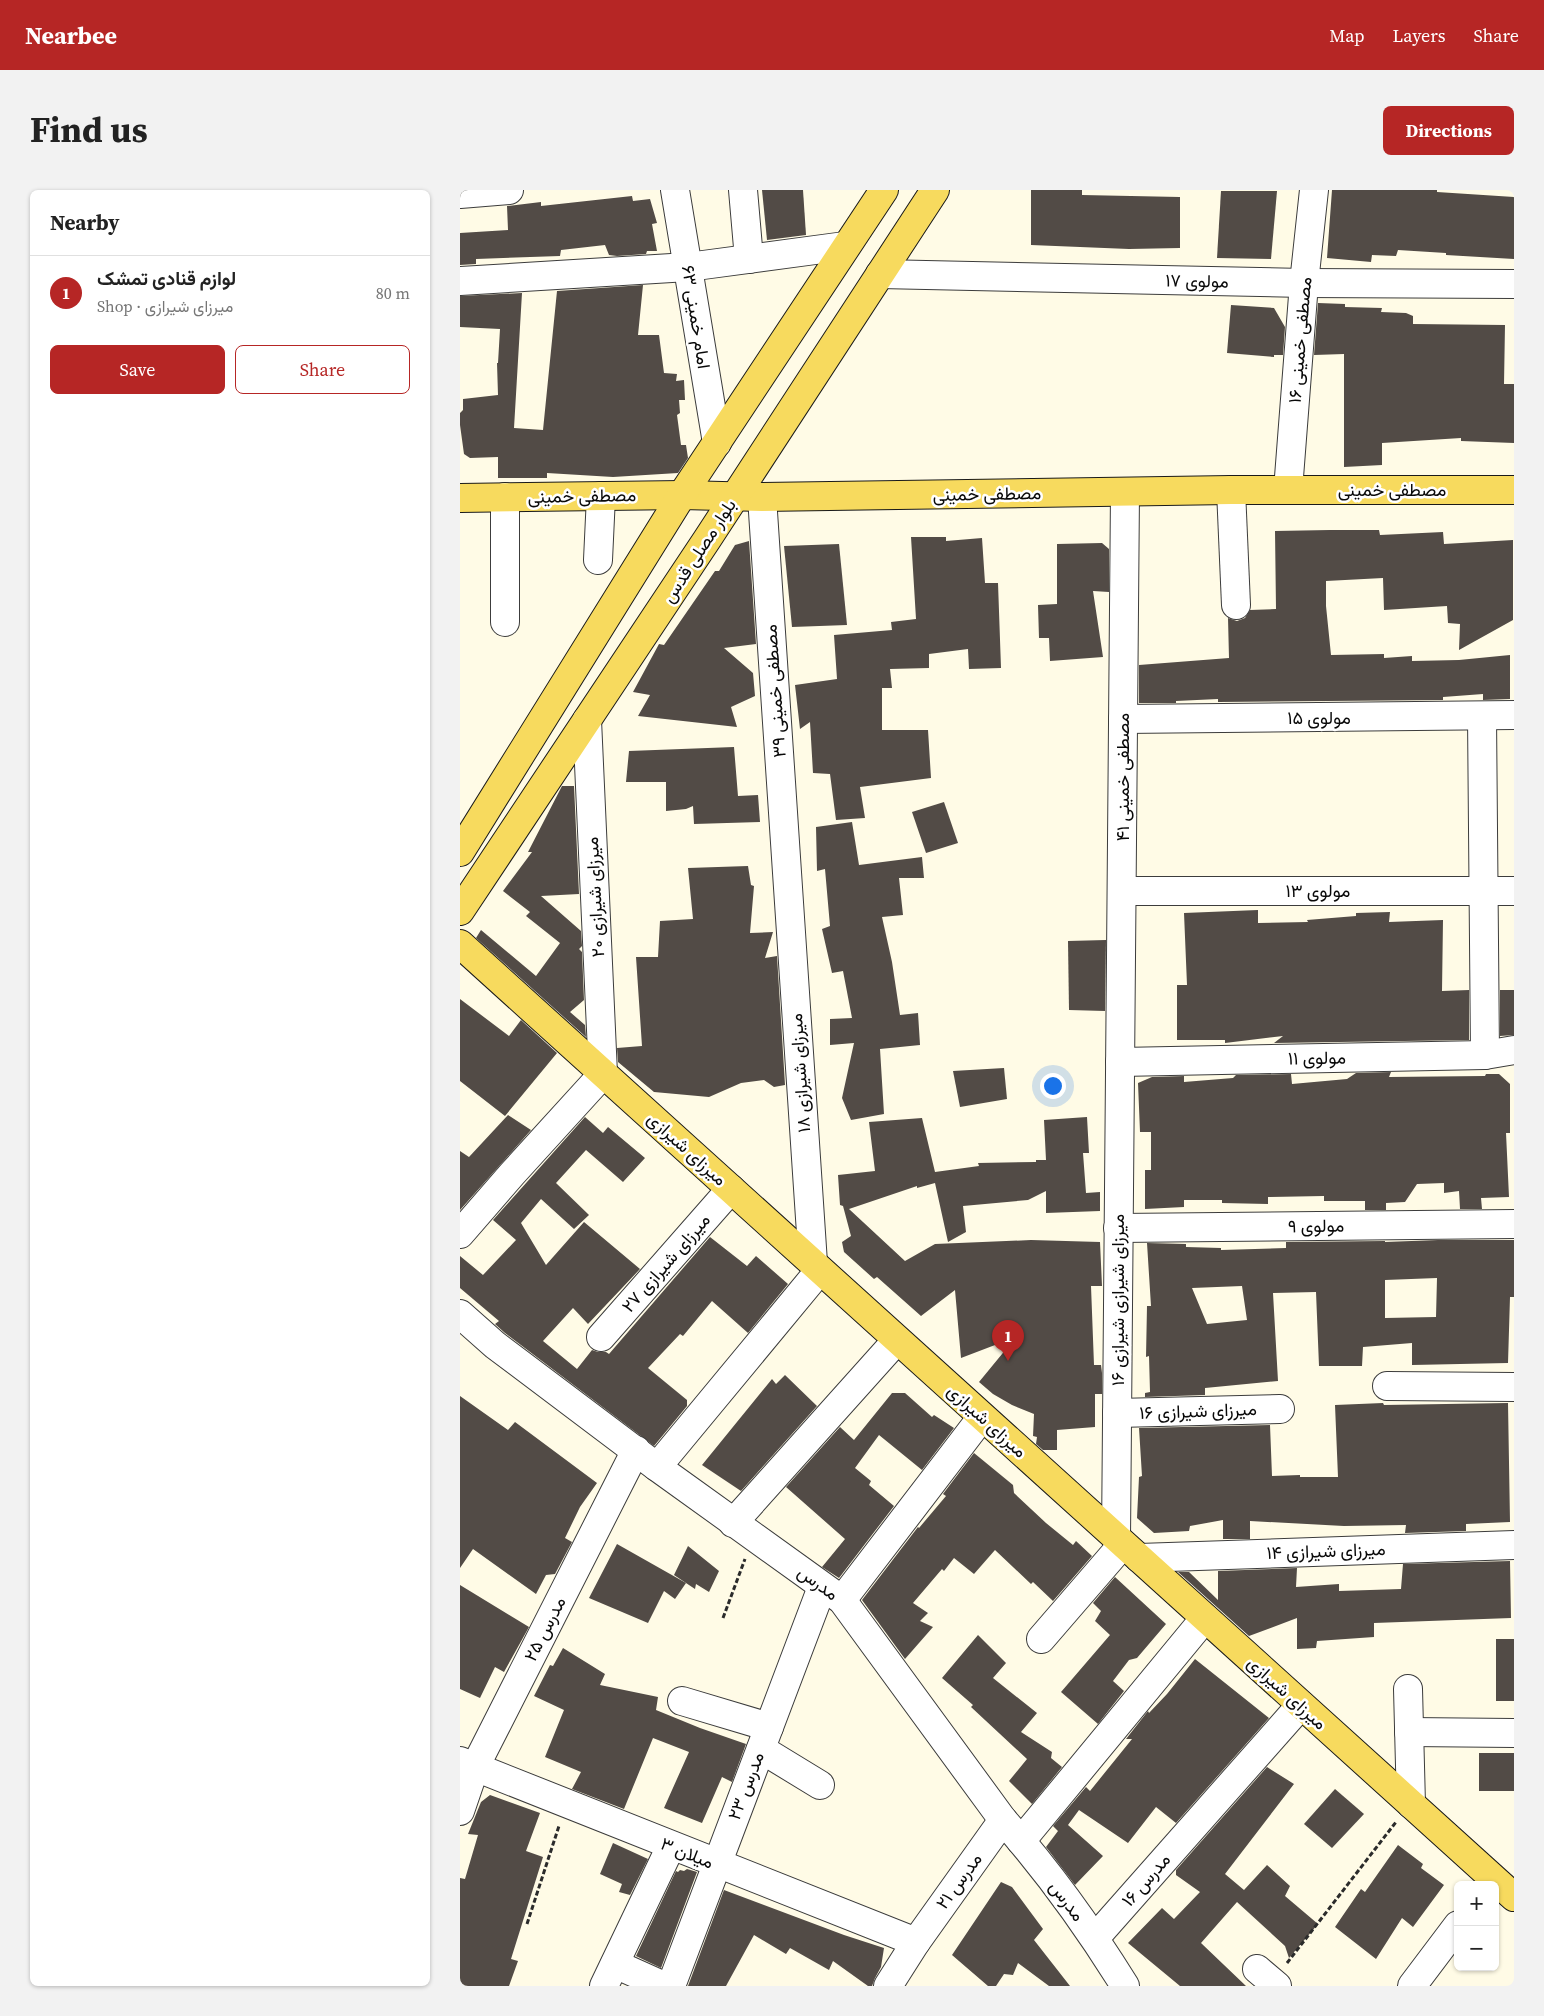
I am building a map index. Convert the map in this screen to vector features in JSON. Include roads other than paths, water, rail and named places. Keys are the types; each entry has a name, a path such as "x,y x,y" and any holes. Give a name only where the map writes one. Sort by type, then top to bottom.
{"main road":[{"path":"460,852 682,494 884,190"},
{"name":"بلوار مصلی قدس","path":"460,911 587,720 749,496 880,274 935,190"},
{"name":"مصطفی خمینی","path":"460,498 682,494 749,496 1231,490 1514,490"},
{"name":"میرزای شیرازی","path":"460,944 1411,1804 1490,1881"},
{"name":"میرزای شیرازی","path":"1499,1887 1514,1897"}],"street":[{"path":"460,194 509,190"},
{"name":"امام خمینی ۶۳","path":"675,190 717,443"},
{"path":"743,190 749,259"},
{"name":"مصطفی خمینی ۱۶","path":"1288,490 1304,284 1314,190"},
{"path":"460,281 688,267 845,246"},
{"name":"مولوی ۱۷","path":"880,274 1304,284 1514,284"},
{"path":"1231,490 1236,605"},
{"name":"مصطفی خمینی ۴۱","path":"1120,1062 1125,492"},
{"path":"598,560 600,496"},
{"name":"مصطفی خمینی ۳۹","path":"749,496 787,884"},
{"path":"505,497 506,622"},
{"name":"مولوی ۱۵","path":"1123,719 1514,715"},
{"path":"1482,716 1485,1055"},
{"name":"میرزای شیرازی ۲۰","path":"587,720 603,1074"},
{"name":"میرزای شیرازی ۱۸","path":"787,884 816,1266"},
{"name":"مولوی ۱۳","path":"1122,891 1514,891"},
{"name":"مولوی ۱۱","path":"1120,1062 1485,1055 1514,1050"},
{"name":"میرزای شیرازی شیرازی ۱۶","path":"1120,1062 1117,1413 1126,1546"},
{"path":"460,1234 603,1074"},
{"name":"میرزای شیرازی ۲۷","path":"602,1337 731,1189"},
{"name":"مولوی ۹","path":"1118,1228 1514,1224"},
{"path":"657,1467 738,1369 816,1266"},
{"name":"مدرس","path":"462,1324 507,1354 657,1467 832,1593 1003,1820 1095,1938 1125,1986"},
{"path":"743,1530 815,1432 897,1340"},
{"path":"1388,1386 1514,1387"},
{"name":"میرزای شیرازی ۱۶","path":"1117,1413 1280,1409"},
{"name":"مدرس ۲۳","path":"671,1986 765,1738 832,1593 912,1508 982,1416"},
{"name":"مدرس ۲۵","path":"460,1811 467,1764 636,1450"},
{"name":"میرزای شیرازی ۱۴","path":"1126,1546 1514,1545"},
{"path":"1041,1638 1126,1546"},
{"path":"1021,1841 1205,1618"},
{"path":"1408,1689 1411,1804"},
{"path":"682,1701 765,1738 820,1785"},
{"name":"مدرس ۱۶","path":"1095,1938 1301,1705"},
{"path":"1409,1732 1514,1733"},
{"name":"میلان ۳","path":"467,1764 916,1942"},
{"name":"مدرس ۲۱","path":"888,1986 916,1942 1003,1820"},
{"path":"664,1986 610,1975 671,1846"},
{"path":"1412,1986 1454,1931"}],"place":[{"name":"لوازم قنادی تمشک","path":"1008,1361"}]}
